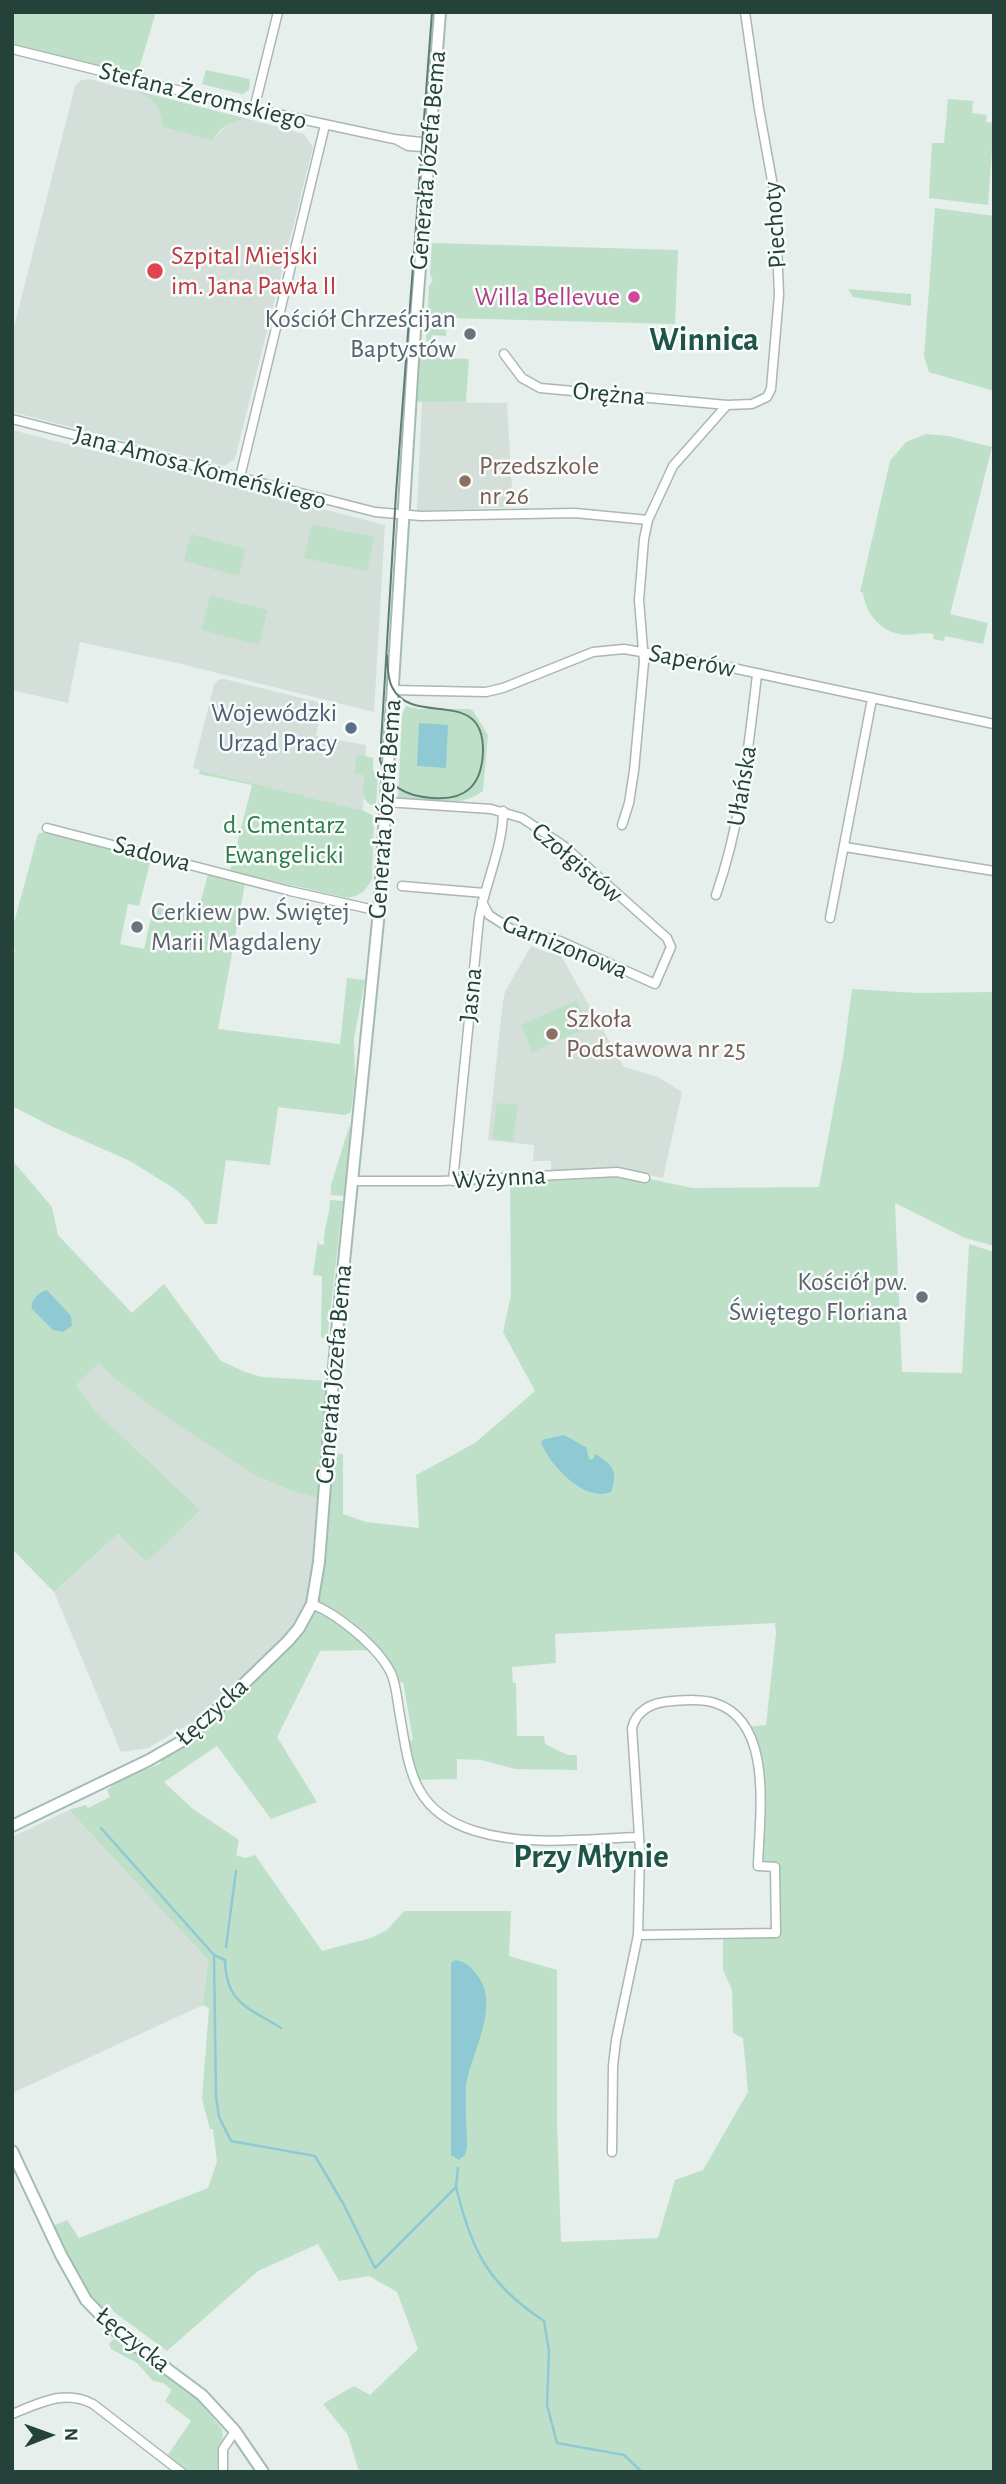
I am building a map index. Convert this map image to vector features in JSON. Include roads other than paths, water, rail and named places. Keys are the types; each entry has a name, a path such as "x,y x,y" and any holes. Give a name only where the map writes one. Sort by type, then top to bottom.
{"street":[{"path":"254,109 278,12"},
{"name":"Generała Józefa Bema","path":"312,1605 319,1562 331,1395 379,911 403,515 440,12"},
{"name":"Piechoty","path":"727,405 757,403 767,397 771,389 778,326 775,202 745,12"},
{"name":"Stefana Żeromskiego","path":"12,49 254,109 394,139 408,146 429,146"},
{"path":"240,477 325,125"},
{"name":"Orężna","path":"505,354 522,378 540,388 727,405"},
{"path":"622,825 634,771 644,651 641,635 640,556 648,520 677,461 727,405"},
{"name":"Jana Amosa Komeńskiego","path":"12,419 388,514 575,513 648,520"},
{"name":"Saperów","path":"392,690 486,692 503,688 593,652 613,649 644,651 994,724"},
{"name":"Ułańska","path":"716,895 727,864 739,814 757,675"},
{"path":"830,918 872,699"},
{"name":"Czołgistów","path":"386,802 503,811 522,818 551,836 667,938 671,947 654,984"},
{"name":"Jasna","path":"453,1181 482,902 503,829 503,811"},
{"name":"Sadowa","path":"47,828 379,911"},
{"path":"845,847 994,871"},
{"name":"Garnizonowa","path":"402,886 484,893"},
{"name":"Garnizonowa","path":"482,902 489,915 511,929 560,941 654,984"},
{"name":"Wyżynna","path":"353,1181 453,1181 617,1172 645,1178"},
{"path":"312,1605 365,1640 387,1666 394,1683 411,1773 424,1797 443,1815 470,1830 503,1837 557,1840 639,1837"},
{"name":"Łęczycka","path":"12,1826 149,1760 189,1737 288,1641 312,1605"},
{"path":"612,2152 612,2066 638,1935 639,1837 632,1728 637,1716 657,1703 686,1700 713,1702 732,1712 747,1727 756,1749 760,1786 758,1866 775,1867 776,1933 638,1935"},
{"name":"Łęczycka","path":"12,2151 61,2255 86,2300 116,2331 202,2395 235,2431 262,2472"},
{"path":"12,2414 56,2397 81,2399 93,2404 180,2471"},
{"path":"223,2472 223,2449 235,2431"}],"water":[{"path":"419,723 448,725 446,768 417,766"},
{"path":"47,1290 71,1316 72,1326 63,1332 53,1330 32,1309 36,1297"},
{"path":"564,1435 586,1447 589,1459 592,1460 596,1454 611,1466 614,1479 611,1492 590,1492 569,1480 560,1471 541,1442"},
{"path":"455,1960 465,1963 473,1970 482,1983 486,1997 483,2028 466,2088 467,2147 465,2155 459,2160 451,2155 451,1963"}],"waterway":[{"path":"101,1828 214,1955 216,2096 219,2117 231,2141 315,2156 344,2205 375,2268 456,2187 458,2168"},
{"path":"226,1947 236,1871"},
{"path":"214,1955 225,1960 230,1986 241,2003 281,2028"},
{"path":"456,2187 469,2230 485,2264 509,2294 544,2321 549,2351 547,2405 557,2443 624,2455 642,2472"}],"tram line":[{"path":"387,655 390,683 402,699 415,705 460,713 472,719 480,731 482,763 475,782 463,793 454,797 432,798 406,792 387,777 380,760 396,493 432,12"}],"place":[{"name":"Szpital Miejski im. Jana Pawła II","path":"155,271"},
{"name":"Willa Bellevue","path":"634,297"},
{"name":"Kościół Chrześcijan Baptystów","path":"470,334"},
{"name":"Przedszkole nr 26","path":"465,481"},
{"name":"Wojewódzki Urząd Pracy","path":"351,728"},
{"name":"Cerkiew pw. Świętej Marii Magdaleny","path":"137,927"},
{"name":"Szkoła Podstawowa nr 25","path":"552,1034"},
{"name":"Kościół pw. Świętego Floriana","path":"922,1297"}],"district":[{"name":"Winnica","path":"704,340"},
{"name":"Przy Młynie","path":"591,1857"}],"park label":[{"name":"d. Cmentarz Ewangelicki","path":"284,840"}]}
